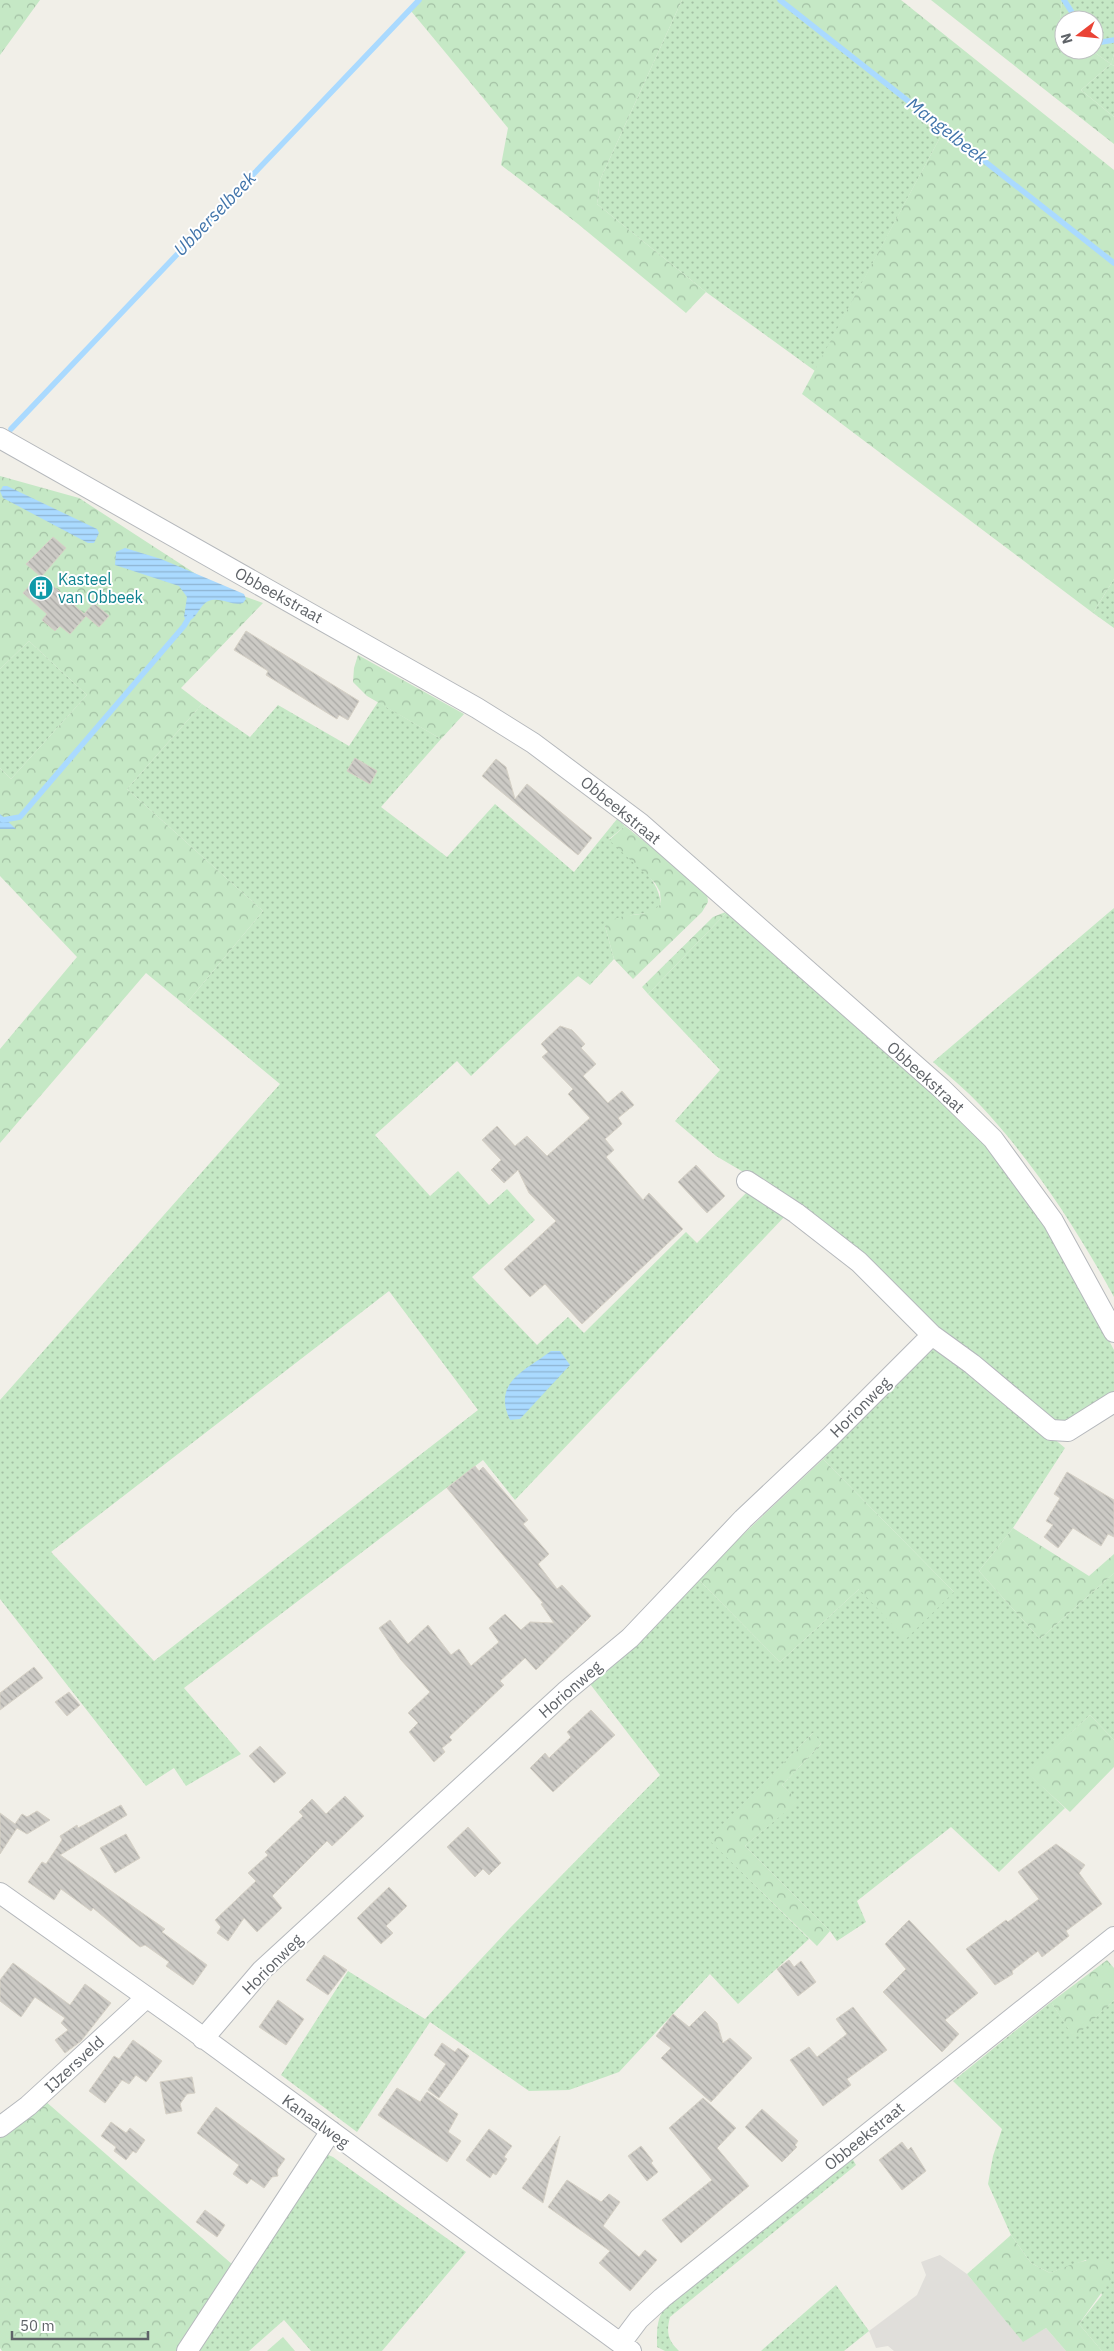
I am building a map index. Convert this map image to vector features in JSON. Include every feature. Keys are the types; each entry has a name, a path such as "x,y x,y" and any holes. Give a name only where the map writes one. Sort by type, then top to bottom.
{"street":[{"name":"Obbeekstraat","path":"0,438 477,708 533,743 640,823 941,1088 993,1139 1053,1221 1114,1332"},
{"path":"747,1182 796,1213 859,1262 932,1335 972,1364 1051,1430 1068,1431 1114,1402"},
{"name":"Horionweg","path":"203,2038 262,1970 565,1692 630,1638 743,1519 932,1335"},
{"name":"Kanaalweg","path":"0,1893 203,2038 626,2347"},
{"name":"Obbeekstraat","path":"626,2347 639,2320 662,2298 1114,1937"},
{"name":"IJzersveld","path":"0,2127 28,2106 146,1998"},
{"path":"187,2351 331,2131"}],"shaded area":[{"path":"940,2255 967,2274 1023,2341 1046,2328 1066,2351 894,2351 888,2346 876,2348 869,2331 917,2295 926,2275 921,2262"}],"green space":[{"path":"0,0 40,0 0,55"},
{"path":"417,0 682,0 600,180 597,204 706,292 686,313 578,224 501,165 508,128 411,11"},
{"path":"682,0 781,0 943,132 815,371 706,292 597,204 600,180"},
{"path":"781,0 901,0 1114,170 1114,579 1093,613 802,394 943,132"},
{"path":"931,0 1062,0 1061,10 1054,10 1054,60 1104,59 1111,64 1081,90 1114,117 1114,144"},
{"path":"1062,0 1114,0 1114,54 1111,64 1104,59 1104,10 1061,10"},
{"path":"1114,54 1114,66 1111,64"},
{"path":"1111,64 1114,66 1114,117 1081,90"},
{"path":"0,476 79,498 213,585 263,603 181,688 202,704 127,789 263,911 185,1005 146,973 0,1143 0,1049 77,957 0,876 0,768 11,779 87,695 29,641 0,669"},
{"path":"1114,579 1114,628 1093,613"},
{"path":"29,641 87,695 11,779 0,768 0,669"},
{"path":"358,655 464,714 441,739 367,696 353,682 354,668"},
{"path":"378,702 441,739 381,807 447,857 495,804 574,872 617,819 625,826 609,839 642,868 655,884 659,894 661,904 654,912 632,915 605,926 614,959 590,985 578,976 471,1076 457,1061 375,1135 430,1196 458,1171 489,1205 507,1189 535,1220 472,1277 537,1345 568,1317 584,1333 686,1232 697,1243 748,1191 787,1214 515,1500 483,1460 184,1688 241,1754 186,1786 174,1768 146,1786 0,1599 0,1400 280,1084 185,1005 263,911 127,789 202,704 250,737 278,705 349,746","holes":["389,1291 478,1410 154,1661 51,1552"]},
{"path":"625,826 699,885 707,893 708,902 702,912 633,979 614,959 605,926 618,918 648,912 661,904 660,892 655,883 609,840"},
{"path":"1114,908 1114,1297 1054,1197 1019,1150 975,1100 933,1062"},
{"path":"728,911 967,1123 1012,1175 1062,1253 1114,1350 1114,1393 1066,1423 1057,1421 943,1333 757,1180 716,1156 675,1121 720,1070 648,994"},
{"path":"728,911 648,994 642,987 713,917"},
{"path":"937,1349 959,1359 1065,1448 1013,1528 979,1571 1040,1639 1114,1573 1114,1740 1090,1715 1028,1773 1065,1808 999,1872 951,1827 857,1901 866,1922 837,1941 830,1931 745,1846 797,1801 782,1785 821,1744 813,1733 709,1839 809,1939 738,2004 710,1974 619,2072 569,2090 529,2091 430,2022 357,2132 281,2075 348,1971 425,2019 509,1929 660,1775 587,1680 697,1578 780,1662 859,1589 954,1592 823,1459 930,1350"},
{"path":"823,1459 954,1592 906,1639 859,1589 780,1662 697,1578"},
{"path":"1013,1528 1089,1576 1114,1554 1114,1573 1040,1639 979,1571"},
{"path":"1090,1715 1114,1740 1114,1767 1070,1812 1027,1773"},
{"path":"814,1732 821,1744 782,1785 798,1801 745,1846 830,1931 817,1946 708,1839"},
{"path":"1107,1960 1114,1968 1114,2000 1074,2038 1051,2002"},
{"path":"1114,2000 1114,2351 1102,2351 1079,2324 1102,2295 1086,2260 1050,2273 1031,2263 1011,2235 988,2184 993,2156 1002,2129 953,2081 1051,2002 1074,2037"},
{"path":"44,2100 233,2265 178,2351 2,2351 0,2348 0,2130"},
{"path":"326,2154 333,2157 466,2252 382,2351 311,2351 284,2320 249,2351 197,2351"},
{"path":"852,2158 856,2165 670,2317 669,2336 679,2351 665,2351 657,2347 659,2321 665,2307"},
{"path":"1011,2235 1031,2263 1050,2273 1087,2260 1111,2261 1112,2278 1079,2324 1102,2351 1066,2351 1046,2328 1023,2342 967,2274"},
{"path":"836,2285 869,2331 844,2351 761,2351"},
{"path":"283,2337 295,2351 267,2351"}],"water":[{"path":"3,486 7,486 97,529 99,533 94,543 88,543 3,498 0,491"},
{"path":"125,548 161,559 244,594 246,599 243,603 239,604 220,600 208,601 189,621 184,617 187,597 179,586 115,565 116,552"},
{"path":"0,814 16,829 0,829"},
{"path":"551,1351 560,1351 570,1365 520,1419 510,1420 505,1396 508,1387 522,1372"}],"building":[{"name":"Kasteel van Obbeek","path":"53,537 66,548 42,576 84,614 94,603 109,616 99,627 86,616 70,634 60,626 55,631 42,620 47,614 23,593 39,575 26,564"},
{"path":"246,631 359,701 348,720 339,715 337,719 266,675 268,671 234,650"},
{"path":"355,758 377,771 370,784 347,771"},
{"path":"496,759 506,767 515,799 527,784 592,838 578,855 482,776"},
{"path":"560,1026 572,1030 585,1044 581,1048 596,1064 583,1076 608,1103 622,1091 634,1105 618,1118 622,1124 605,1139 614,1150 606,1157 643,1200 649,1193 683,1229 582,1324 545,1284 530,1297 504,1269 556,1221 529,1193 518,1170 504,1183 491,1170 501,1160 482,1140 497,1126 515,1146 527,1136 547,1156 590,1118 568,1094 573,1089 542,1057 548,1052 541,1044"},
{"path":"696,1165 725,1196 707,1213 678,1182"},
{"path":"475,1466 479,1471 483,1467 528,1520 523,1524 549,1554 538,1564 557,1589 562,1585 591,1616 536,1670 525,1658 500,1681 504,1685 449,1737 452,1740 442,1748 445,1752 434,1762 409,1732 418,1723 408,1713 430,1692 401,1660 379,1628 390,1620 408,1644 428,1625 451,1655 459,1649 471,1666 499,1642 489,1628 505,1614 521,1630 530,1622 554,1623 541,1604 543,1603 447,1488"},
{"path":"1067,1472 1114,1500 1114,1537 1108,1534 1101,1546 1073,1528 1058,1548 1044,1537 1053,1525 1046,1521 1060,1498 1054,1494"},
{"path":"34,1667 43,1678 0,1710 0,1693"},
{"path":"69,1692 80,1705 67,1716 55,1702"},
{"path":"591,1710 615,1735 553,1792 530,1768 545,1753 549,1758 571,1737 567,1732"},
{"path":"260,1746 286,1773 274,1783 249,1756"},
{"path":"345,1796 364,1816 332,1846 327,1841 272,1896 282,1908 257,1932 244,1918 228,1941 217,1933 221,1927 215,1920 256,1881 248,1873 268,1855 265,1852 303,1816 299,1812 312,1799 326,1814"},
{"path":"121,1805 127,1815 60,1855 165,1929 162,1932 207,1965 193,1985 166,1966 169,1962 145,1945 140,1947 93,1908 91,1911 61,1889 54,1900 28,1882 42,1862 46,1864 62,1840 60,1836 77,1825 78,1828"},
{"path":"37,1811 50,1820 27,1834 17,1828 0,1854 0,1813 15,1824 22,1814 27,1817"},
{"path":"468,1827 501,1863 489,1875 483,1869 475,1877 447,1847"},
{"path":"126,1834 140,1858 115,1873 100,1848"},
{"path":"1056,1844 1085,1865 1079,1873 1102,1904 1066,1931 1069,1936 1042,1957 1038,1951 1012,1971 1013,1974 995,1985 966,1949 1039,1899 1018,1872"},
{"path":"389,1887 407,1906 386,1926 393,1933 381,1944 357,1918"},
{"path":"909,1920 978,1993 945,2020 959,2034 942,2052 883,1992 906,1969 885,1944"},
{"path":"324,1955 347,1970 328,1995 306,1980"},
{"path":"789,1960 794,1967 801,1961 816,1982 798,1996 777,1969"},
{"path":"13,1963 70,2005 85,1984 111,2003 81,2041 65,2053 55,2040 68,2030 61,2023 65,2018 35,1997 21,2017 0,2001 0,1980"},
{"path":"278,2000 304,2019 286,2045 259,2027"},
{"path":"853,2007 887,2050 847,2079 851,2085 823,2106 790,2060 809,2047 817,2057 847,2034 836,2019"},
{"path":"705,2011 717,2023 723,2043 730,2038 752,2058 711,2102 661,2058 671,2048 656,2036 673,2014 689,2027"},
{"path":"133,2040 162,2061 146,2082 136,2075 129,2084 122,2080 105,2103 89,2091 114,2056 119,2059"},
{"path":"442,2043 455,2052 458,2048 469,2056 439,2098 428,2090 446,2064 434,2055"},
{"path":"192,2077 195,2093 187,2094 180,2104 182,2111 166,2114 160,2082"},
{"path":"397,2088 420,2102 427,2092 458,2114 448,2132 461,2141 447,2162 378,2115"},
{"path":"703,2098 736,2128 717,2148 749,2186 681,2243 662,2220 712,2180 669,2128"},
{"path":"216,2107 285,2159 277,2170 278,2176 272,2177 264,2188 251,2179 247,2184 233,2174 239,2165 197,2133"},
{"path":"762,2109 798,2141 795,2145 797,2147 782,2162 745,2127"},
{"path":"111,2122 126,2133 130,2128 145,2140 136,2153 133,2151 126,2160 114,2151 116,2147 101,2136"},
{"path":"489,2129 512,2146 504,2157 507,2159 496,2175 493,2173 490,2178 466,2160"},
{"path":"560,2136 543,2203 522,2188"},
{"path":"902,2142 908,2150 911,2147 926,2171 902,2190 879,2160"},
{"path":"641,2146 653,2161 651,2163 658,2172 647,2181 628,2156"},
{"path":"567,2180 601,2202 609,2194 620,2202 603,2226 639,2257 645,2250 657,2260 630,2291 599,2263 610,2251 548,2207"},
{"path":"205,2210 225,2225 217,2237 196,2222"}],"waterway":[{"name":"Ubberselbeek","path":"11,429 419,0"},
{"name":"Mangelbeek","path":"780,0 1114,263"},
{"path":"1064,0 1070,10"},
{"path":"1104,42 1114,40"},
{"path":"0,818 3,820 20,817 184,626 191,614"}],"place":[{"name":"Kasteel van Obbeek","path":"41,588"}]}
